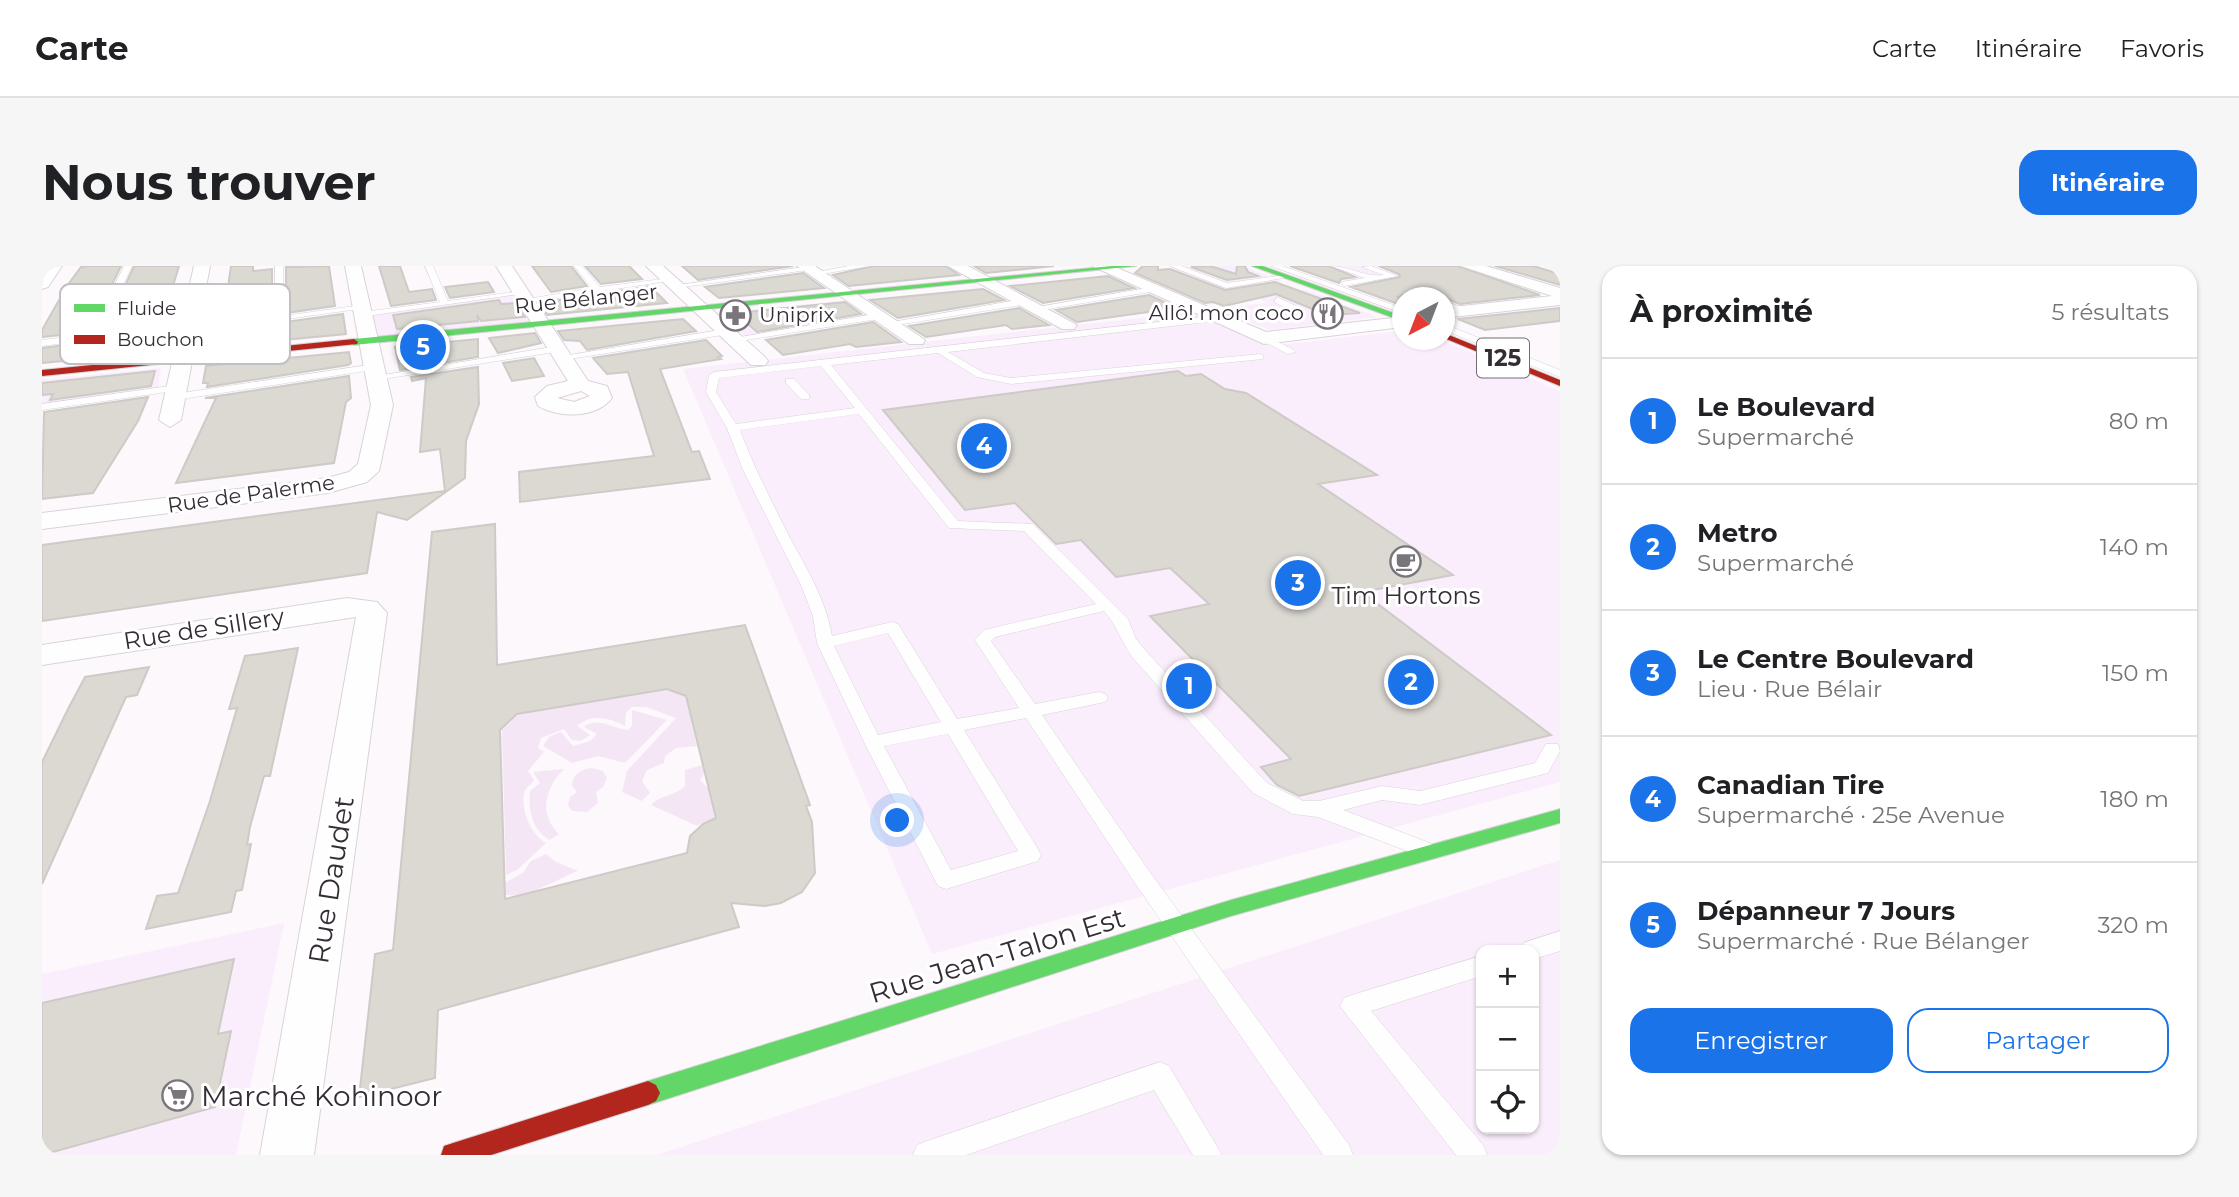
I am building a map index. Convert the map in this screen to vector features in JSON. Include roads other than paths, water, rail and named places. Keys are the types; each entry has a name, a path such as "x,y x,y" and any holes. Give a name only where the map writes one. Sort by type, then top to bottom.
{"street":[{"path":"42,284 54,266"},
{"path":"198,284 202,266"},
{"name":"Rue de Palerme","path":"42,521 328,485 358,477 370,466 382,405 353,266"},
{"path":"504,266 581,385"},
{"path":"654,266 758,361"},
{"path":"956,266 1068,325"},
{"name":"Rue Bélanger","path":"290,349 1133,266"},
{"path":"1255,266 1294,269 1392,298"},
{"path":"1469,266 1558,299"},
{"path":"1103,267 1215,316 1262,347 1392,323"},
{"path":"809,269 916,340"},
{"path":"1294,269 1392,316"},
{"path":"1455,312 1558,299"},
{"name":"125","path":"1455,324 1560,366"},
{"name":"125","path":"1455,340 1560,383"},
{"name":"Rue Bélanger","path":"42,373 132,364"},
{"path":"170,420 181,364"},
{"name":"Rue de Sillery","path":"42,655 347,607 366,608"},
{"name":"Rue Daudet","path":"287,1155 373,620 366,608"},
{"name":"Rue Jean-Talon Est","path":"453,1155 556,1133 1176,926 1430,851 1556,821"}],"lane":[{"path":"120,284 128,266"},
{"path":"279,266 279,284"},
{"path":"429,266 445,304"},
{"path":"578,266 598,290"},
{"path":"730,266 744,277"},
{"path":"290,318 809,269 866,266"},
{"path":"1174,266 1226,286 1294,269 1392,298"},
{"path":"1335,266 1375,279"},
{"path":"1344,285 1394,276 1364,266"},
{"path":"1373,269 1391,266"},
{"path":"42,407 1030,305 1153,289"},
{"path":"1277,300 1297,310"},
{"path":"1455,307 1465,311"},
{"path":"825,643 892,627 950,727 1031,855 946,880 873,742 825,643 821,616 749,470 733,428 711,392 714,375 1215,316"},
{"path":"1455,331 1560,374"},
{"path":"42,343 60,341"},
{"path":"939,349 976,375 1011,380 1262,347 1291,352"},
{"path":"823,362 954,525 1028,527 1123,622 1128,640 1139,654 1260,788 1300,808 1319,809 1382,793 1420,798 1541,768 1552,749"},
{"path":"790,381 805,397"},
{"path":"733,428 862,410"},
{"path":"1107,606 990,633 983,639 1176,926 1339,1155"},
{"path":"873,742 1030,709 1099,698"},
{"path":"1319,809 1430,851"},
{"path":"1539,948 1560,941"},
{"path":"1473,1155 1352,1006 1476,968"},
{"path":"927,1155 1160,1075 1208,1155"}],"place":[{"name":"Allô! mon coco","path":"1327,313"},
{"name":"Uniprix","path":"736,315"},
{"name":"Dépanneur 7 Jours","path":"423,347"},
{"name":"Canadian Tire","path":"984,446"},
{"name":"Tim Hortons","path":"1406,562"},
{"name":"Le Centre Boulevard","path":"1298,583"},
{"name":"Metro","path":"1411,682"},
{"name":"Le Boulevard","path":"1189,686"},
{"name":"Marché Kohinoor","path":"178,1096"}]}
